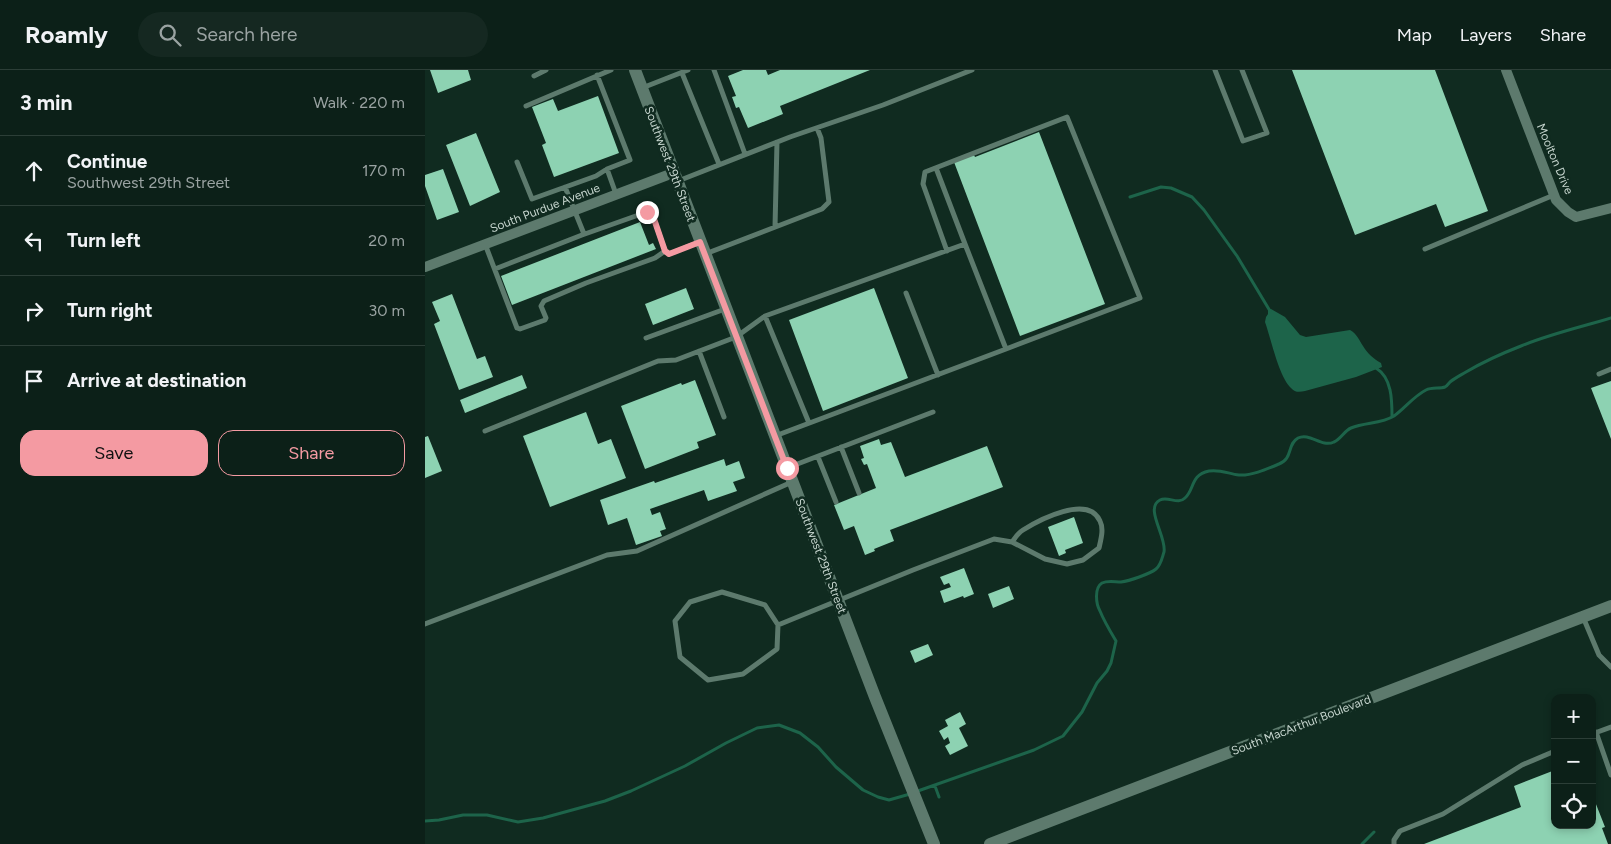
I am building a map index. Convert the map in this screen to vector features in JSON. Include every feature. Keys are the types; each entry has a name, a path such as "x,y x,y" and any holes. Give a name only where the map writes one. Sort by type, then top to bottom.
{"street":[{"name":"Southwest 29th Street","path":"635,70 875,697 935,844"},
{"name":"Moolton Drive","path":"1506,70 1556,200 1568,212 1577,217 1611,208"},
{"name":"South Purdue Avenue","path":"425,267 616,195 675,177"},
{"name":"South MacArthur Boulevard","path":"991,844 1611,606"}],"lane":[{"path":"534,76 546,70"},
{"path":"526,106 611,70"},
{"path":"641,88 688,70"},
{"path":"714,70 745,154"},
{"path":"675,177 719,164 883,105 973,70"},
{"path":"1215,70 1243,141 1267,132 1242,70"},
{"path":"682,72 719,164"},
{"path":"517,162 532,199 596,176 607,169 630,160 597,75"},
{"path":"775,436 1140,298 1067,117 925,172 923,184 947,251"},
{"path":"705,254 822,209 829,202 821,138 817,128"},
{"path":"775,227 777,142"},
{"path":"936,168 1006,349"},
{"path":"607,169 616,195"},
{"path":"565,187 584,234"},
{"path":"1425,249 1554,195"},
{"path":"495,269 584,234 647,212 653,216 665,251 669,254 700,242"},
{"path":"485,244 517,328 520,329 545,320 546,318 541,306 543,301 655,258 665,251"},
{"path":"485,431 658,361 676,360 736,337 765,316 965,244"},
{"path":"906,293 938,375"},
{"path":"646,338 725,309"},
{"path":"765,316 809,423"},
{"path":"699,351 724,417"},
{"path":"1599,374 1611,370"},
{"path":"787,468 933,412"},
{"path":"841,447 859,493"},
{"path":"818,456 836,502"},
{"path":"425,624 607,555 637,552 792,481"},
{"path":"778,625 994,539 1012,542 1045,559 1067,564 1083,560 1099,548 1102,530 1100,520 1091,511 1077,508 1061,512 1033,525 1021,532 1012,542"},
{"path":"722,592 765,605 778,625 777,649 743,674 708,680 680,657 675,620 690,602 722,592"},
{"path":"1582,617 1599,655 1611,666"},
{"path":"1596,732 1611,727"},
{"path":"1596,738 1611,775"},
{"path":"1394,844 1394,840 1400,831 1443,814 1522,765 1551,753"}],"shaded area":[{"path":"1271,309 1285,317 1300,335 1306,337 1350,330 1373,358 1381,363 1382,367 1356,377 1305,391 1294,391 1283,375 1265,322 1268,310"}],"building":[{"path":"430,70 468,70 471,80 438,93"},
{"path":"743,70 766,70 768,75 780,70 870,70 780,106 783,114 748,128 739,107 736,108 732,97 736,96 728,76"},
{"path":"1292,70 1435,70 1488,211 1445,227 1436,204 1355,235"},
{"path":"598,96 619,153 554,177 542,145 546,143 532,107 553,99 558,111"},
{"path":"1039,132 1105,304 1020,336 954,162 974,155 975,157"},
{"path":"476,133 500,192 470,206 446,145"},
{"path":"443,169 459,212 437,220 425,186 425,175"},
{"path":"640,222 649,245 653,243 656,249 512,305 501,276"},
{"path":"686,288 694,309 653,325 645,304"},
{"path":"874,288 908,378 823,411 789,320"},
{"path":"452,294 477,359 485,356 493,377 459,390 434,324 440,321 432,302"},
{"path":"522,375 527,388 465,413 460,400"},
{"path":"695,380 716,435 697,442 699,448 645,469 621,406 681,383 682,385"},
{"path":"1611,381 1611,439 1591,388"},
{"path":"586,412 598,444 611,439 626,478 550,507 523,436"},
{"path":"428,436 442,471 425,478 425,437"},
{"path":"879,439 881,445 891,442 905,477 987,446 1003,487 890,530 894,541 865,555 854,526 844,530 834,505 876,488 867,464 864,465 861,459 864,458 860,446"},
{"path":"724,459 726,466 739,461 745,478 733,482 737,491 708,501 704,490 650,509 652,515 660,512 666,529 660,531 662,536 636,545 627,518 608,525 600,500"},
{"path":"1074,517 1083,543 1065,550 1066,553 1059,556 1048,527"},
{"path":"964,568 974,594 944,603 940,591 951,587 949,583 944,585 940,577"},
{"path":"1009,586 1014,599 993,608 988,594"},
{"path":"928,644 933,655 915,663 910,651"},
{"path":"960,712 966,724 959,728 968,746 950,755 945,746 950,743 948,737 944,740 939,731 948,726 945,720"},
{"path":"1551,772 1551,829 1596,829 1596,804 1605,827 1602,828 1608,844 1424,844 1521,807 1514,786"}],"waterway":[{"path":"1130,197 1161,187 1171,188 1192,197 1204,210 1237,256 1270,311"},
{"path":"915,792 1034,750 1063,736 1082,712 1097,683 1111,663 1116,641 1097,604 1099,585 1109,581 1121,582 1134,579 1153,571 1159,566 1164,546 1154,509 1160,500 1182,500 1188,494 1196,479 1209,471 1244,475 1259,472 1279,464 1286,459 1292,444 1298,438 1307,437 1325,443 1334,442 1351,428 1389,419 1428,389 1445,387 1458,377 1500,355 1543,338 1611,318"},
{"path":"1376,368 1388,383 1392,417"},
{"path":"425,821 463,815 487,815 518,822 543,818 605,801 631,791 685,766 757,728 779,725 800,733 818,747 836,767 863,790 889,800 910,794"},
{"path":"935,786 939,797"},
{"path":"1362,844 1374,832"}],"route":[{"path":"647,212 652,214 665,251 669,254 700,242 787,468"}]}
